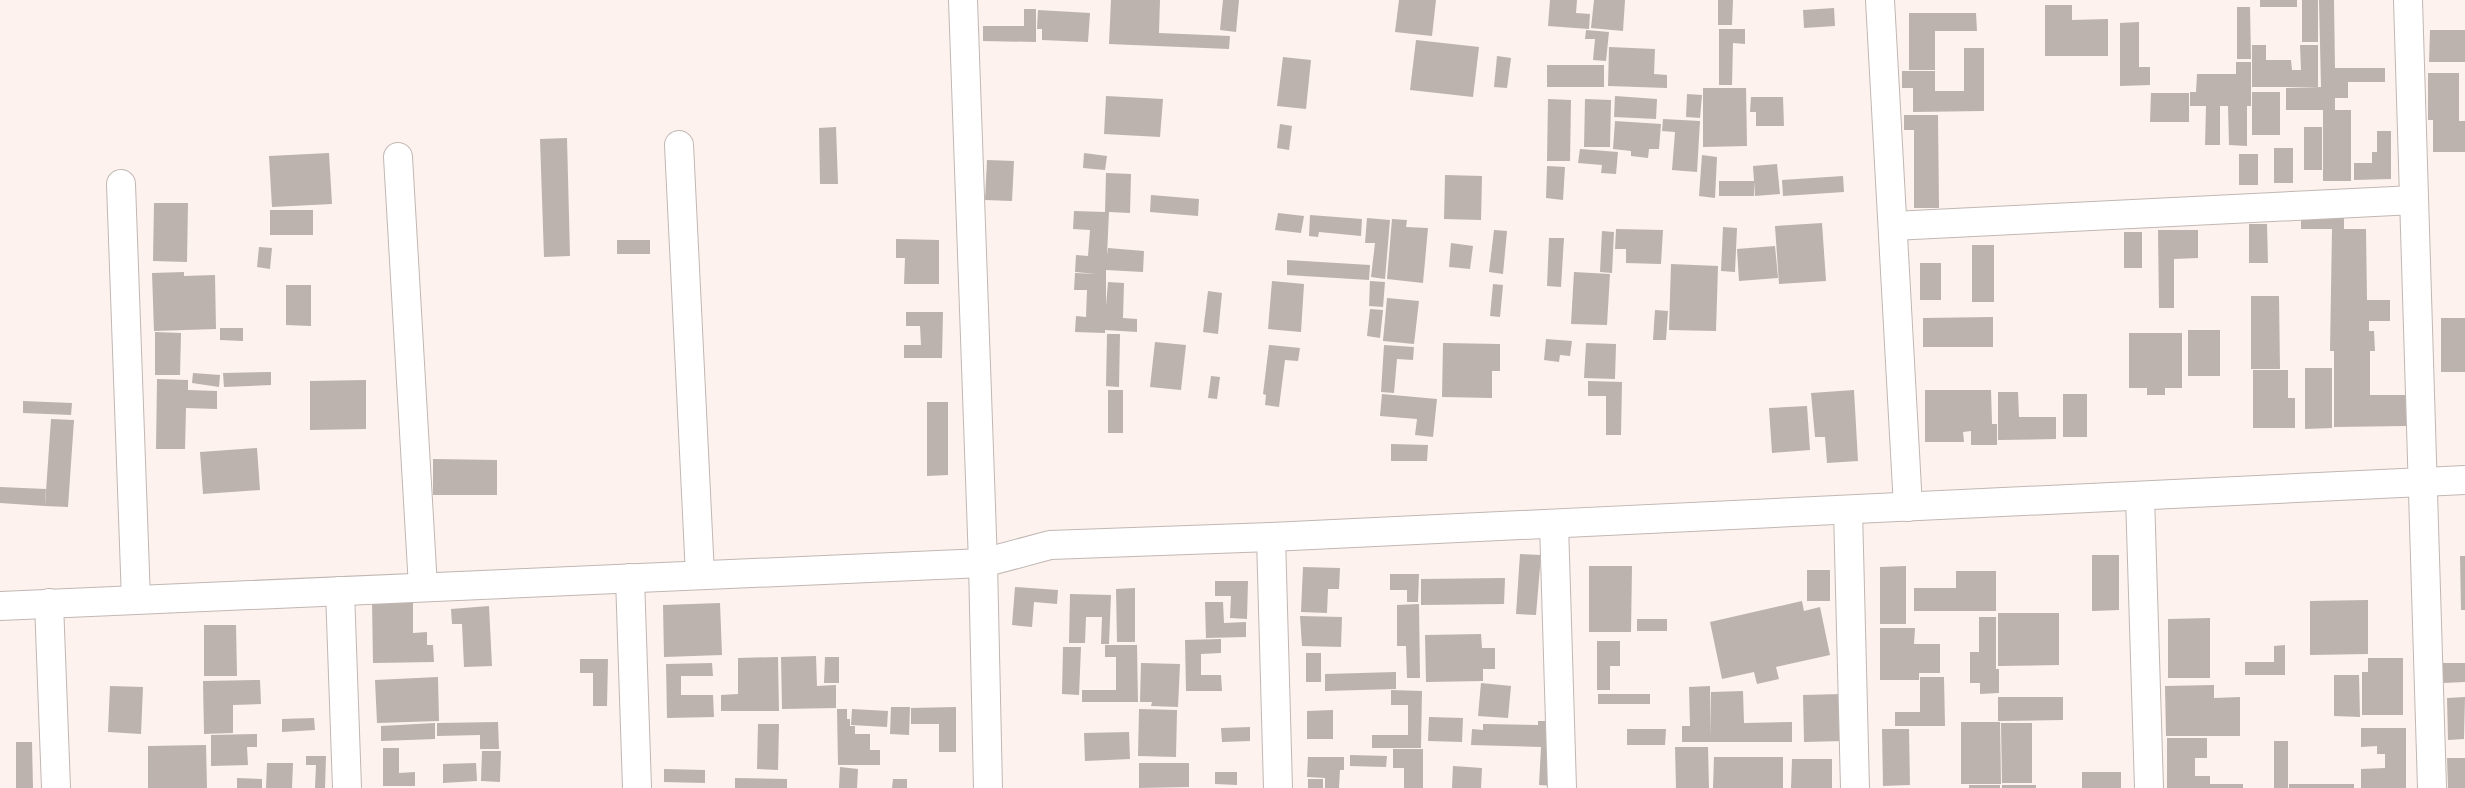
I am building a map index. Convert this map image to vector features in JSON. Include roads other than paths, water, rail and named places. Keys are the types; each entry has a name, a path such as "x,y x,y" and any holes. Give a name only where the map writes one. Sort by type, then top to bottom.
{"street":[{"path":"963,0 988,788"},
{"path":"1880,0 1908,507"},
{"path":"2408,0 2432,788"},
{"path":"679,145 700,575"},
{"path":"398,157 423,587"},
{"path":"121,184 136,600"},
{"path":"1893,226 2414,200"},
{"path":"0,606 982,563 1050,545 1554,524 2465,480"},
{"path":"2140,496 2148,788"},
{"path":"1848,510 1855,788"},
{"path":"1554,524 1562,788"},
{"path":"1271,537 1278,788"},
{"path":"630,578 637,788"},
{"path":"340,591 347,788"},
{"path":"49,604 56,788"}]}
